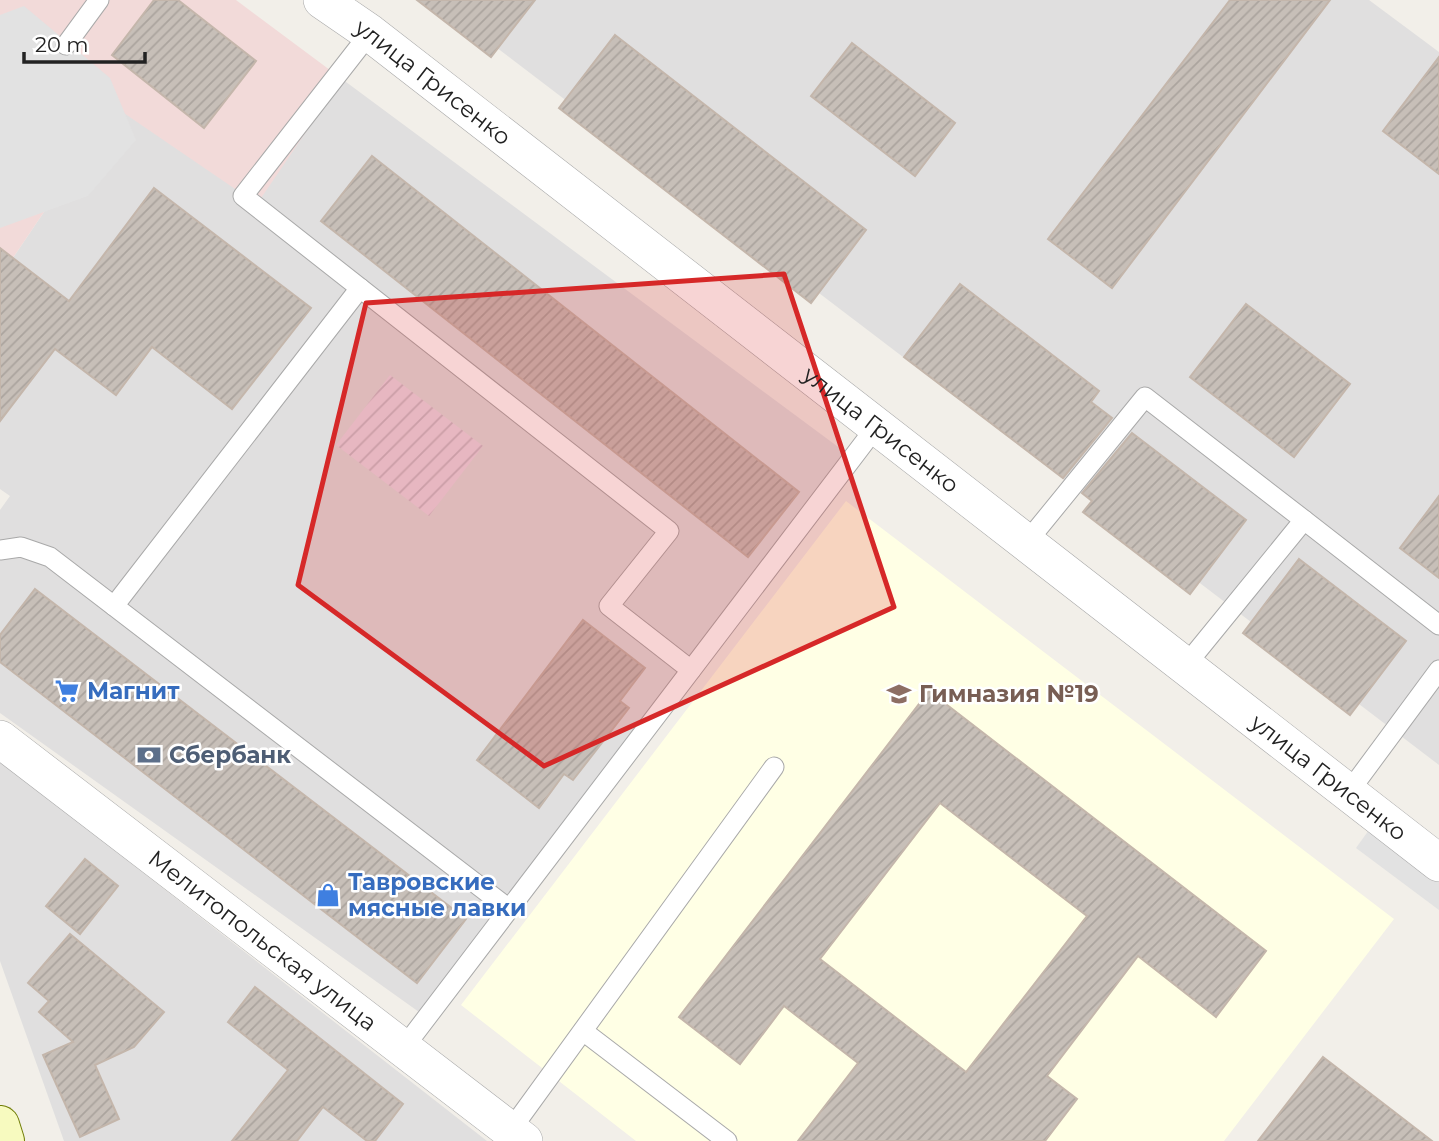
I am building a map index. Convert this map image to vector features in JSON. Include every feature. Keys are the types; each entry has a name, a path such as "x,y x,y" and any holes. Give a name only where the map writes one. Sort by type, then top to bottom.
{"street":[{"name":"улица Грисенко","path":"322,0 370,33 1439,863"},
{"name":"Мелитопольская улица","path":"0,739 517,1136"},
{"path":"0,1125 5,1141"}],"lane":[{"path":"66,45 99,0"},
{"path":"370,33 243,195 668,531 609,606 691,670"},
{"path":"114,606 360,288"},
{"path":"1026,542 1145,397 1439,625"},
{"path":"402,1049 876,427"},
{"path":"1185,666 1304,520"},
{"path":"0,550 21,547 50,557 509,909"},
{"path":"1348,793 1439,670"},
{"path":"517,1136 583,1031 774,767"},
{"path":"583,1031 727,1141"}],"highlighted area":[{"path":"784,274 894,607 544,766 298,585 366,303"}],"shaded area":[{"path":"0,0 236,0 342,79 257,204 115,107 0,277"},
{"path":"434,0 1369,0 1439,52 1439,765"},
{"path":"24,6 110,78 136,140 88,196 0,228 0,15"},
{"path":"342,79 845,452 419,1012 0,713 0,510 10,496 0,489 0,277 115,107"},
{"path":"390,375 483,446 429,516 336,445"},
{"name":"Гимназия №19","path":"846,501 1394,919 1224,1141 636,1141 461,1005"},
{"path":"0,761 487,1141 64,1141 0,961"},
{"path":"1374,823 1439,872 1439,910 1356,848"}],"building":[{"path":"154,0 178,0 256,61 204,128 112,55"},
{"path":"417,0 535,0 491,57"},
{"path":"1230,0 1330,0 1112,288 1048,239"},
{"path":"615,35 866,230 811,303 559,108"},
{"path":"852,43 955,123 915,176 811,96"},
{"path":"1439,57 1439,174 1383,131"},
{"path":"372,156 799,492 748,557 321,221"},
{"path":"154,188 311,308 232,409 152,347 116,395 55,349 0,421 0,248 69,301"},
{"path":"960,284 1099,391 1091,402 1112,418 1063,478 904,357"},
{"path":"1246,304 1350,384 1294,457 1190,377"},
{"path":"1132,433 1246,520 1190,594 1083,512 1092,501 1082,493"},
{"path":"1439,496 1439,578 1400,548"},
{"path":"1299,559 1406,641 1350,715 1243,633"},
{"path":"35,589 466,919 417,983 0,662 0,635"},
{"path":"583,620 645,668 620,701 629,708 573,780 564,774 539,808 477,760"},
{"path":"929,691 1266,951 1216,1017 1138,956 1047,1076 1077,1099 1045,1141 798,1141 858,1063 784,1006 740,1064 679,1017","holes":["940,803 1087,916 966,1072 820,959"]},
{"path":"85,859 118,886 80,934 46,906"},
{"path":"70,934 164,1012 134,1047 95,1065 119,1119 80,1137 43,1055 73,1042 39,1012 49,1001 28,983"},
{"path":"255,987 403,1104 375,1141 367,1141 323,1107 297,1141 232,1141 288,1070 228,1022"},
{"path":"1323,1057 1432,1141 1258,1141"}],"place":[{"name":"Магнит","path":"67,691"},
{"name":"Гимназия №19","path":"899,694"},
{"name":"Сбербанк","path":"149,755"},
{"name":"Тавровские мясные лавки","path":"328,895"}]}
